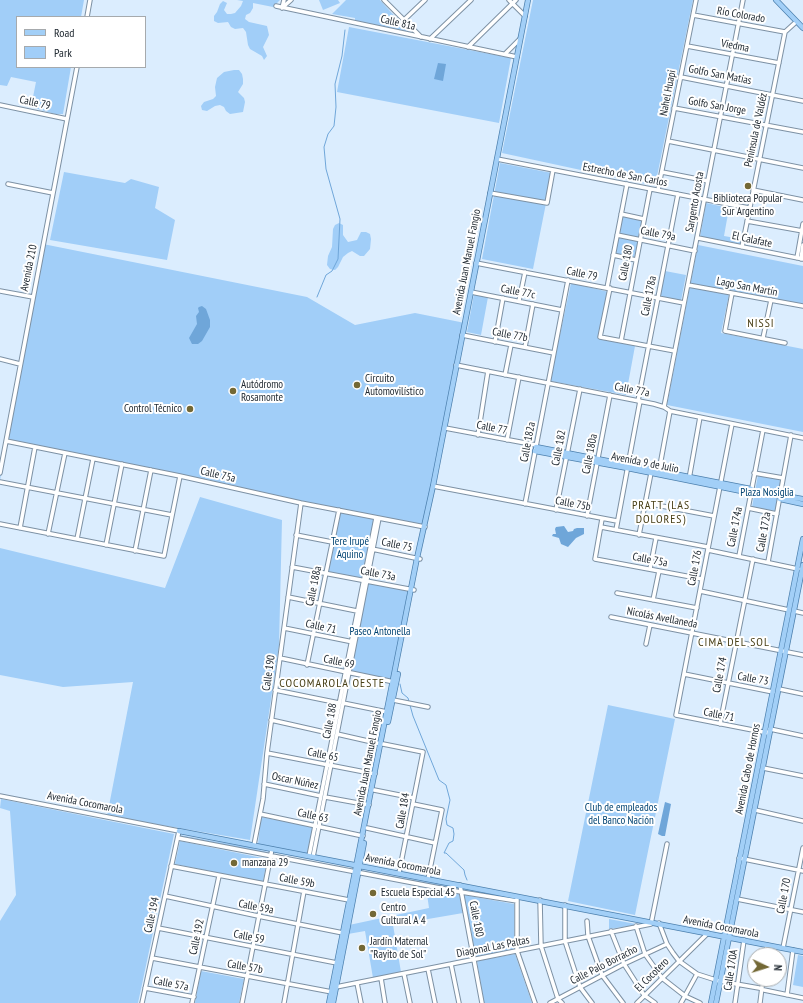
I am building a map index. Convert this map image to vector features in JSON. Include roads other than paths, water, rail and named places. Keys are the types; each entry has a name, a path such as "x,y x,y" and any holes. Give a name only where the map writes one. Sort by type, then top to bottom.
{"main road":[{"name":"Avenida Juan Manuel Fangio","path":"333,1003 337,963 349,900 367,828 387,712 418,558 426,529 425,527 456,365 528,0"},
{"path":"776,0 803,28"},
{"name":"Avenida 9 de Julio","path":"536,448 598,461 659,471 689,479"},
{"name":"Avenida 9 de Julio","path":"628,466 651,473 751,491"},
{"path":"780,497 803,499"},
{"path":"780,497 803,504"},
{"name":"Avenida Cabo de Hornos","path":"711,1003 718,981 727,937 765,732 791,610 803,539"},
{"name":"Avenida Cabo de Hornos","path":"791,610 803,565"},
{"name":"Avenida Cabo de Hornos","path":"727,937 737,899 742,859 755,810 779,689 783,651"},
{"name":"Avenida Juan Manuel Fangio","path":"358,865 375,774 393,700 394,682"},
{"name":"Avenida Cocomarola","path":"179,831 400,873 517,898 540,900 778,947"},
{"name":"Avenida Juan Manuel Fangio","path":"334,987 356,872"},
{"name":"Avenida Cocomarola","path":"787,949 803,952"},
{"name":"Avenida Cabo de Hornos","path":"716,1003 718,981"},
{"name":"Avenida Juan Manuel Fangio","path":"329,1003 334,994"}],"street":[{"path":"87,16 90,0"},
{"path":"282,8 284,0"},
{"path":"282,8 291,0"},
{"path":"384,0 422,38"},
{"path":"404,20 425,0"},
{"path":"430,39 471,0"},
{"path":"509,0 525,16"},
{"path":"468,47 516,0"},
{"name":"Nahel Huapi","path":"658,190 696,0"},
{"name":"Sargento Acosta","path":"664,407 744,0"},
{"name":"Calle 81a","path":"276,6 517,57"},
{"name":"Río Colorado","path":"693,15 785,32"},
{"path":"785,32 796,22"},
{"name":"Península de Valdéz","path":"742,247 785,32"},
{"path":"505,54 520,39"},
{"name":"Viedma","path":"687,46 779,63"},
{"name":"Avenida 210","path":"0,473 77,68"},
{"name":"Golfo San Matías","path":"681,76 803,101"},
{"name":"Calle 79","path":"0,105 67,119"},
{"name":"Golfo San Jorge","path":"674,108 803,132"},
{"path":"668,141 803,168"},
{"name":"Estrecho de San Carlos","path":"497,159 749,208"},
{"path":"490,193 547,203 553,170"},
{"path":"662,172 708,181"},
{"path":"8,184 53,193"},
{"path":"627,184 613,255 600,337 675,351"},
{"name":"Calle 180","path":"621,341 650,189"},
{"path":"753,190 803,200"},
{"name":"Calle 178a","path":"639,401 648,346 678,194"},
{"path":"621,214 644,219"},
{"path":"747,221 802,231"},
{"path":"800,259 803,224"},
{"name":"Calle 79a","path":"617,235 695,251"},
{"name":"El Calafate","path":"698,238 800,259"},
{"path":"800,259 803,245"},
{"path":"613,255 636,260"},
{"name":"Calle 79","path":"476,263 684,303"},
{"path":"519,302 525,272"},
{"path":"548,383 568,280"},
{"name":"Lago San Martín","path":"688,285 803,306"},
{"path":"0,291 33,297"},
{"name":"Calle 77c","path":"471,292 562,310"},
{"path":"732,293 725,331 785,343"},
{"path":"495,342 503,298"},
{"path":"763,338 771,300"},
{"path":"524,347 533,304"},
{"name":"Calle 77b","path":"462,335 554,353"},
{"path":"505,375 511,345"},
{"path":"0,359 20,364"},
{"name":"Calle 77a","path":"456,365 639,401 664,407 670,411 803,438"},
{"path":"478,435 488,371"},
{"path":"507,440 519,377"},
{"name":"Calle 182a","path":"525,504 548,383"},
{"name":"Calle 182","path":"556,510 580,389"},
{"name":"Calle 180a","path":"587,516 610,395"},
{"path":"616,530 639,401"},
{"path":"659,471 670,411"},
{"path":"689,479 700,417"},
{"name":"Calle 176","path":"676,715 732,424"},
{"name":"Calle 77","path":"444,428 507,440 536,448"},
{"name":"Calle 174a","path":"738,556 763,430"},
{"name":"Calle 172a","path":"768,562 791,435"},
{"name":"Calle 75a","path":"6,441 180,476 300,503 425,527"},
{"path":"20,528 35,448"},
{"path":"48,534 65,453"},
{"path":"77,539 93,459"},
{"path":"106,545 122,464"},
{"path":"135,551 151,470"},
{"path":"639,535 651,473"},
{"path":"754,473 783,478"},
{"path":"0,524 164,556 180,476"},
{"path":"0,482 172,515"},
{"name":"Calle 75b","path":"433,486 617,522"},
{"name":"Calle 190","path":"254,845 260,814 300,503"},
{"path":"646,503 714,516"},
{"path":"748,508 777,514"},
{"name":"Calle 188a","path":"307,664 339,510"},
{"name":"Calle 188","path":"311,856 377,518"},
{"path":"602,519 601,528 797,568 802,572"},
{"name":"Calle 75a","path":"601,528 595,559 702,579"},
{"path":"296,535 332,542"},
{"path":"650,569 656,538"},
{"name":"Calle 75","path":"371,549 418,558"},
{"name":"Calle 174","path":"720,724 753,559"},
{"name":"Calle 73a","path":"292,566 412,590"},
{"path":"653,600 659,571"},
{"name":"Calle 188","path":"353,642 357,611 365,581"},
{"path":"700,591 803,613"},
{"path":"617,593 696,608"},
{"path":"288,597 357,611"},
{"name":"Nicolás Avellaneda","path":"611,617 803,655"},
{"path":"646,644 650,625"},
{"name":"Calle 71","path":"284,628 353,642"},
{"name":"Calle 69","path":"280,658 394,682"},
{"name":"Calle 73","path":"684,674 773,692"},
{"path":"779,689 803,694"},
{"path":"275,690 387,712"},
{"path":"393,700 428,707"},
{"name":"Calle 71","path":"676,715 765,732"},
{"path":"271,720 382,744"},
{"path":"765,732 768,733 770,729 803,736"},
{"name":"Calle 184","path":"382,744 423,752 400,873"},
{"name":"Calle 65","path":"267,753 375,774"},
{"path":"763,768 803,776"},
{"name":"Oscar Núñez","path":"264,784 369,805"},
{"path":"374,790 414,798"},
{"name":"Avenida Cocomarola","path":"0,796 179,831"},
{"path":"413,804 442,810 428,879"},
{"path":"755,810 803,821"},
{"name":"Calle 63","path":"260,814 363,836"},
{"path":"367,828 435,843"},
{"name":"Calle 194","path":"142,1003 179,831"},
{"path":"178,838 461,892 517,898 517,951 535,1003"},
{"path":"652,922 667,844"},
{"path":"242,1003 272,848"},
{"name":"Calle 170","path":"783,947 801,870 803,848"},
{"path":"742,859 801,870"},
{"name":"Calle 59b","path":"171,866 349,900"},
{"name":"Calle 192","path":"192,1003 219,876"},
{"name":"Calle 180","path":"460,885 482,1003"},
{"path":"284,1003 304,891"},
{"name":"Calle 59a","path":"165,896 212,907 343,932"},
{"path":"737,899 803,912"},
{"path":"540,900 541,946 558,998 562,1003"},
{"path":"565,905 564,941 580,987 592,1003"},
{"path":"587,920 588,936 602,975 623,1003"},
{"name":"Diagonal Las Paltas","path":"334,987 651,924 652,922"},
{"path":"659,923 667,944 679,961 697,974 718,981 803,998"},
{"path":"636,926 645,954 662,978 684,996 700,1003"},
{"name":"Calle 59","path":"158,928 337,963"},
{"path":"611,931 624,964 644,995 655,1003"},
{"path":"679,961 708,933"},
{"name":"Calle 170A","path":"735,1003 744,940"},
{"name":"Calle Palo Borracho","path":"550,1003 602,975 667,944"},
{"path":"787,995 793,950"},
{"name":"Calle 57b","path":"152,958 334,994"},
{"name":"El Cocotero","path":"637,1003 679,961"},
{"path":"451,964 459,1003"},
{"path":"428,969 435,1003"},
{"path":"404,974 410,1003"},
{"path":"681,1003 697,974"},
{"path":"381,978 385,1003"},
{"path":"358,983 361,1003"},
{"name":"Calle 57a","path":"145,988 194,997"},
{"path":"760,1003 762,989"},
{"path":"334,994 336,1003"}],"waterway":[{"path":"317,297 326,275 332,271 338,259 340,219 326,169 324,147 328,134 334,126 336,107 335,84 342,56 345,30"},
{"path":"400,684 402,693 408,698 413,716 439,780 446,785 450,800 446,819 447,825 453,828 454,834 453,841 449,843 444,853 446,853 464,870 467,880"}],"place":[{"name":"Biblioteca Popular Sur Argentino","path":"748,186"},
{"name":"Circuito Automovilístico","path":"357,385"},
{"name":"Autódromo Rosamonte","path":"233,391"},
{"name":"Control Técnico","path":"190,409"},
{"name":"manzana 29","path":"234,863"},
{"name":"Escuela Especial 45","path":"373,893"},
{"name":"Centro Cultural A 4","path":"373,914"},
{"name":"Jardín Maternal \"Rayito de Sol\"","path":"362,948"}],"district":[{"name":"NISSI","path":"761,324"},
{"name":"PRATT (LAS DOLORES)","path":"661,513"},
{"name":"CIMA DEL SOL","path":"734,643"},
{"name":"COCOMAROLA OESTE","path":"332,684"}],"park label":[{"name":"Plaza Nosiglia","path":"767,493"},
{"name":"Tere Irupé Aquino","path":"350,548"},
{"name":"Paseo Antonella","path":"380,632"},
{"name":"Club de empleados del Banco Nación","path":"621,814"}]}
